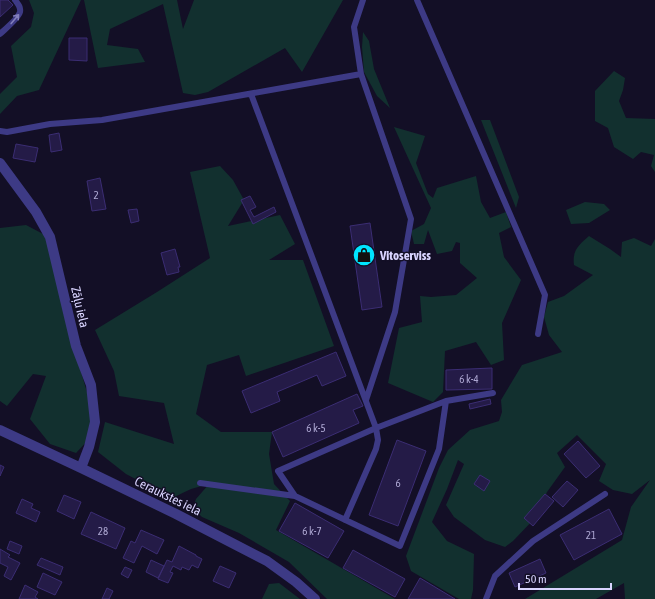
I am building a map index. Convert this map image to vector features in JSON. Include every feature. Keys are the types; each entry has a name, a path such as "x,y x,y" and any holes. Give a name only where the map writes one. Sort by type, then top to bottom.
{"street":[{"name":"Zāļu iela","path":"0,163 36,212 50,237 76,346 91,385 95,422 89,447 81,468"},
{"name":"Ceraukstes iela","path":"0,430 176,514 267,560 296,582 315,599"}],"lane":[{"path":"0,34 20,13 20,6 15,0"},
{"path":"363,0 354,27 361,74 411,219 395,312 366,400"},
{"path":"417,0 545,295 538,334"},
{"path":"0,131 7,132 50,124 102,120 361,74"},
{"path":"251,94 376,428 378,440 376,449 345,520"},
{"path":"295,496 278,471 376,428 446,401 493,393"},
{"path":"200,483 295,496 400,546 439,448 446,401"},
{"path":"486,599 495,576 533,541 605,494"}],"green space":[{"path":"29,0 81,0 39,90 17,96 0,114 0,94 17,77 11,46 31,27 34,13"},
{"path":"84,0 177,0 183,29 194,0 343,0 302,72 285,48 208,92 195,95 183,93 163,4 110,29 107,45 138,49 145,62 98,68"},
{"path":"363,32 369,41 374,69 390,108 377,96 364,72 362,47"},
{"path":"614,71 625,78 619,101 626,118 655,119 655,172 651,166 654,155 641,152 633,159 614,147 608,128 595,121 595,91"},
{"path":"481,120 490,120 519,197 516,208"},
{"path":"394,127 425,136 416,163 428,194 433,198 437,188 476,176 481,202 490,218 506,212 511,227 499,233 504,257 521,280 502,323 504,360 491,365 476,342 445,351 443,392 433,402 388,383 399,328 422,322 420,296 431,297 456,295 477,278 460,263 460,243 456,242 452,251 437,254 428,230 424,244 414,244 411,231 424,224 431,208"},
{"path":"220,166 233,180 244,200 228,226 280,215 295,244 269,260 303,260 334,346 246,376 239,355 207,365 196,414 221,432 272,432 269,454 274,484 290,501 276,530 395,599 327,599 289,562 239,533 202,517 193,508 196,499 209,484 191,489 172,498 126,474 98,452 105,422 174,444 164,403 119,396 114,371 95,330 210,258 190,172"},
{"path":"585,202 604,204 610,210 589,223 571,224 566,210"},
{"path":"26,225 45,235 78,362 92,409 90,438 76,453 50,444 30,419 46,376 33,374 7,406 0,401 0,228"},
{"path":"589,236 621,257 622,242 634,238 651,246 655,239 655,599 625,599 624,583 596,599 525,599 622,540 631,507 650,480 632,494 613,490 599,481 606,464 577,435 557,453 565,467 547,492 536,517 513,541 505,547 485,540 454,517 446,505 464,464 458,460 432,522 447,541 474,554 473,590 471,599 459,599 411,571 406,556 439,468 448,450 470,430 499,421 502,412 501,400 522,365 562,352 549,335 544,317 548,302 564,296 593,275 574,265 574,255 577,248"},
{"path":"279,583 300,599 262,599 269,584"}],"building":[{"path":"0,0 8,0 13,5 0,17"},
{"path":"69,38 87,38 87,61 69,60"},
{"path":"59,133 62,150 51,152 49,135"},
{"path":"16,144 38,148 35,162 13,158"},
{"path":"100,178 106,209 92,211 87,181"},
{"path":"250,196 256,207 250,210 254,217 274,207 276,212 253,224 241,200"},
{"path":"137,209 139,221 131,223 128,210"},
{"path":"370,223 382,307 362,310 350,226"},
{"path":"175,249 180,267 178,267 179,272 167,275 161,253"},
{"path":"336,352 346,376 322,386 317,375 277,392 280,401 251,413 242,391"},
{"path":"492,368 492,389 446,390 446,370"},
{"path":"357,394 363,406 353,410 359,423 283,457 272,432"},
{"path":"490,399 491,404 470,409 469,404"},
{"path":"397,440 426,451 398,526 369,515"},
{"path":"578,441 600,466 586,478 564,454"},
{"path":"0,465 4,467 0,476"},
{"path":"480,475 490,481 484,491 474,484"},
{"path":"567,481 578,490 563,507 552,497"},
{"path":"545,494 554,501 533,526 524,518"},
{"path":"64,495 81,502 74,519 57,511"},
{"path":"22,499 33,504 31,508 40,512 36,522 16,513"},
{"path":"295,503 344,531 328,558 279,531"},
{"path":"609,509 622,534 574,560 560,535"},
{"path":"91,512 125,528 116,549 81,534"},
{"path":"141,530 164,540 157,554 142,546 134,563 123,558 131,541 135,543"},
{"path":"10,541 22,546 19,554 7,549"},
{"path":"179,546 202,559 198,568 192,565 189,570 182,567 181,570 173,566 170,572 173,573 168,583 158,579 167,560 172,562"},
{"path":"0,549 10,555 8,557 20,563 11,580 4,576 8,567 0,563"},
{"path":"353,550 405,579 395,597 343,568"},
{"path":"41,558 63,567 60,575 37,565"},
{"path":"540,559 546,573 515,587 509,573"},
{"path":"151,560 164,566 158,578 146,572"},
{"path":"220,566 236,573 229,588 213,581"},
{"path":"125,567 132,570 128,578 121,574"},
{"path":"43,573 62,582 55,595 37,587"},
{"path":"420,578 455,599 408,599"},
{"path":"25,585 38,592 35,597 38,599 19,599"},
{"path":"107,588 113,591 109,599 102,599"}],"place":[{"name":"Vitoserviss","path":"364,255"}]}
